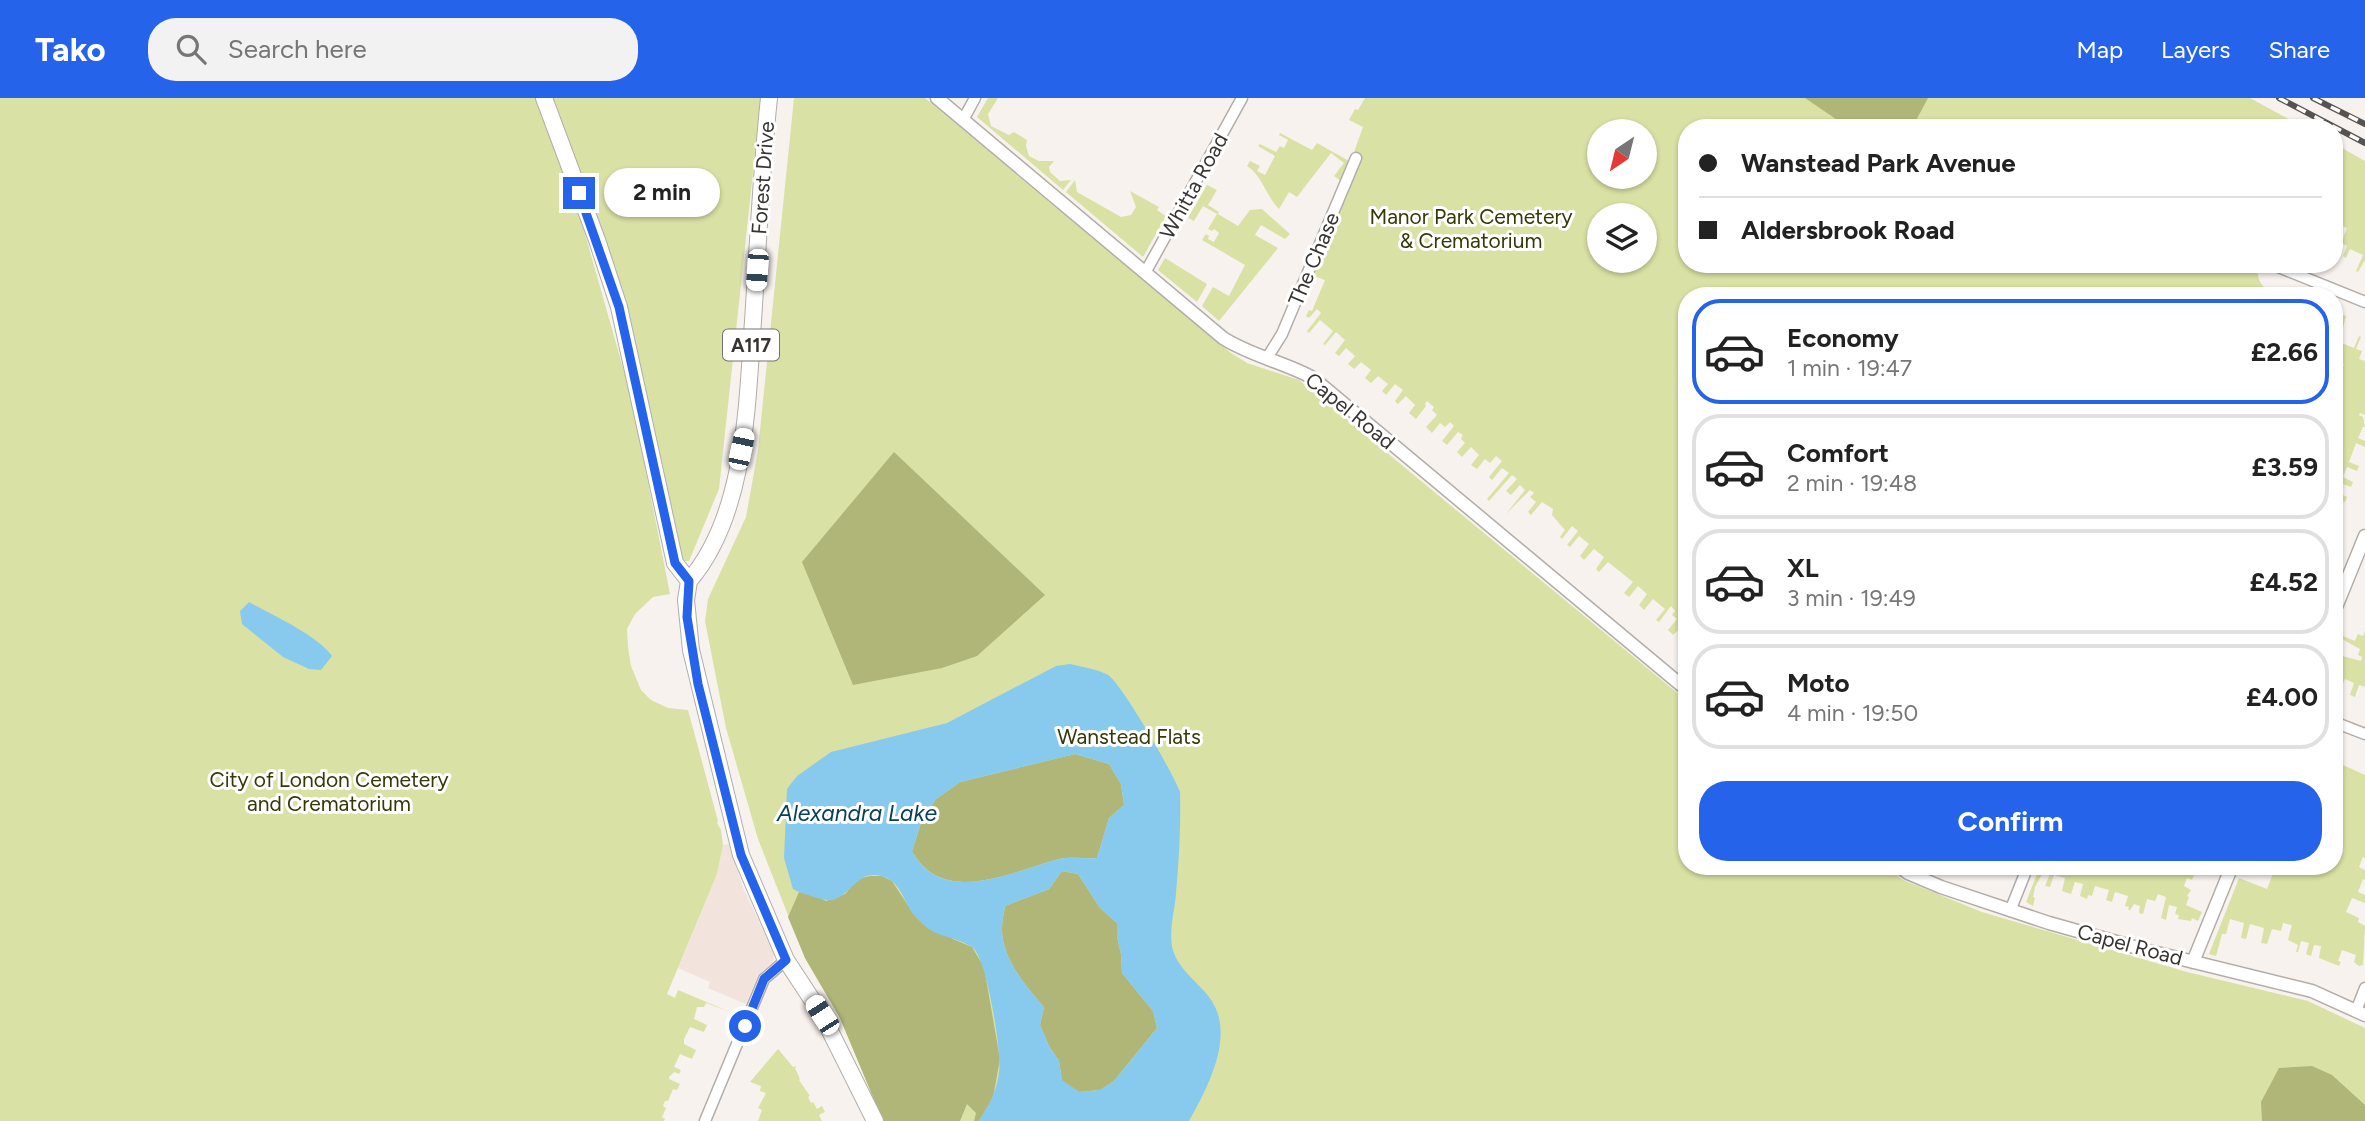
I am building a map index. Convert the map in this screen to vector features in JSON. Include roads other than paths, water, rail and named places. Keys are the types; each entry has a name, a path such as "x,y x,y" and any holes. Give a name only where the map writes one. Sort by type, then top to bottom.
{"main road":[{"path":"544,98 619,307 675,563 689,581 687,600 691,650 741,855 786,960 822,1015 875,1121"},
{"name":"Forest Drive","path":"689,581 700,569 710,551 726,511 745,428 769,98"}],"street":[{"name":"Capel Road","path":"937,98 1223,338 1243,350 1313,377 1678,682"},
{"path":"962,120 975,98"},
{"name":"Whitta Road","path":"1145,273 1242,98"},
{"name":"The Chase","path":"1267,358 1282,334 1356,158"},
{"path":"2290,273 2321,287"},
{"path":"2343,296 2365,302"},
{"path":"2343,590 2365,536"},
{"path":"2343,725 2365,734"},
{"name":"Capel Road","path":"1916,875 2010,911 2081,933 2312,991 2360,1013"},
{"path":"2010,911 2024,875"},
{"path":"2193,962 2228,875"},
{"path":"705,1121 764,979 786,960"},
{"path":"2360,1013 2365,989"}],"water":[{"path":"249,602 305,633 325,648 332,656 321,670 309,669 283,657 242,624 240,611"},
{"name":"Alexandra Lake","path":"1070,664 1095,670 1108,675 1115,682 1147,730 1180,792 1179,855 1172,946 1182,968 1209,997 1217,1011 1220,1027 1217,1060 1189,1121 979,1121 994,1092 999,1062 996,1027 988,987 973,948 929,929 913,914 894,883 884,877 868,876 833,900 793,889 784,858 787,789 797,776 831,752 947,723 1056,666","holes":["1075,754 1109,764 1121,784 1124,805 1109,818 1097,858 1063,858 1001,877 960,882 941,878 925,868 912,851 922,820 936,799 960,782","1062,871 1078,874 1100,908 1117,923 1122,973 1153,1011 1157,1028 1114,1081 1100,1090 1079,1092 1062,1080 1059,1061 1040,1025 1044,1007 1016,971 1003,939 1005,906 1049,889"]}],"railway":[{"path":"2279,98 2319,119"},
{"path":"2313,98 2365,124"},
{"path":"2343,131 2365,143"}],"park label":[{"name":"Manor Park Cemetery & Crematorium","path":"1471,229"},
{"name":"Wanstead Flats","path":"1129,737"},
{"name":"City of London Cemetery and Crematorium","path":"329,792"}]}
